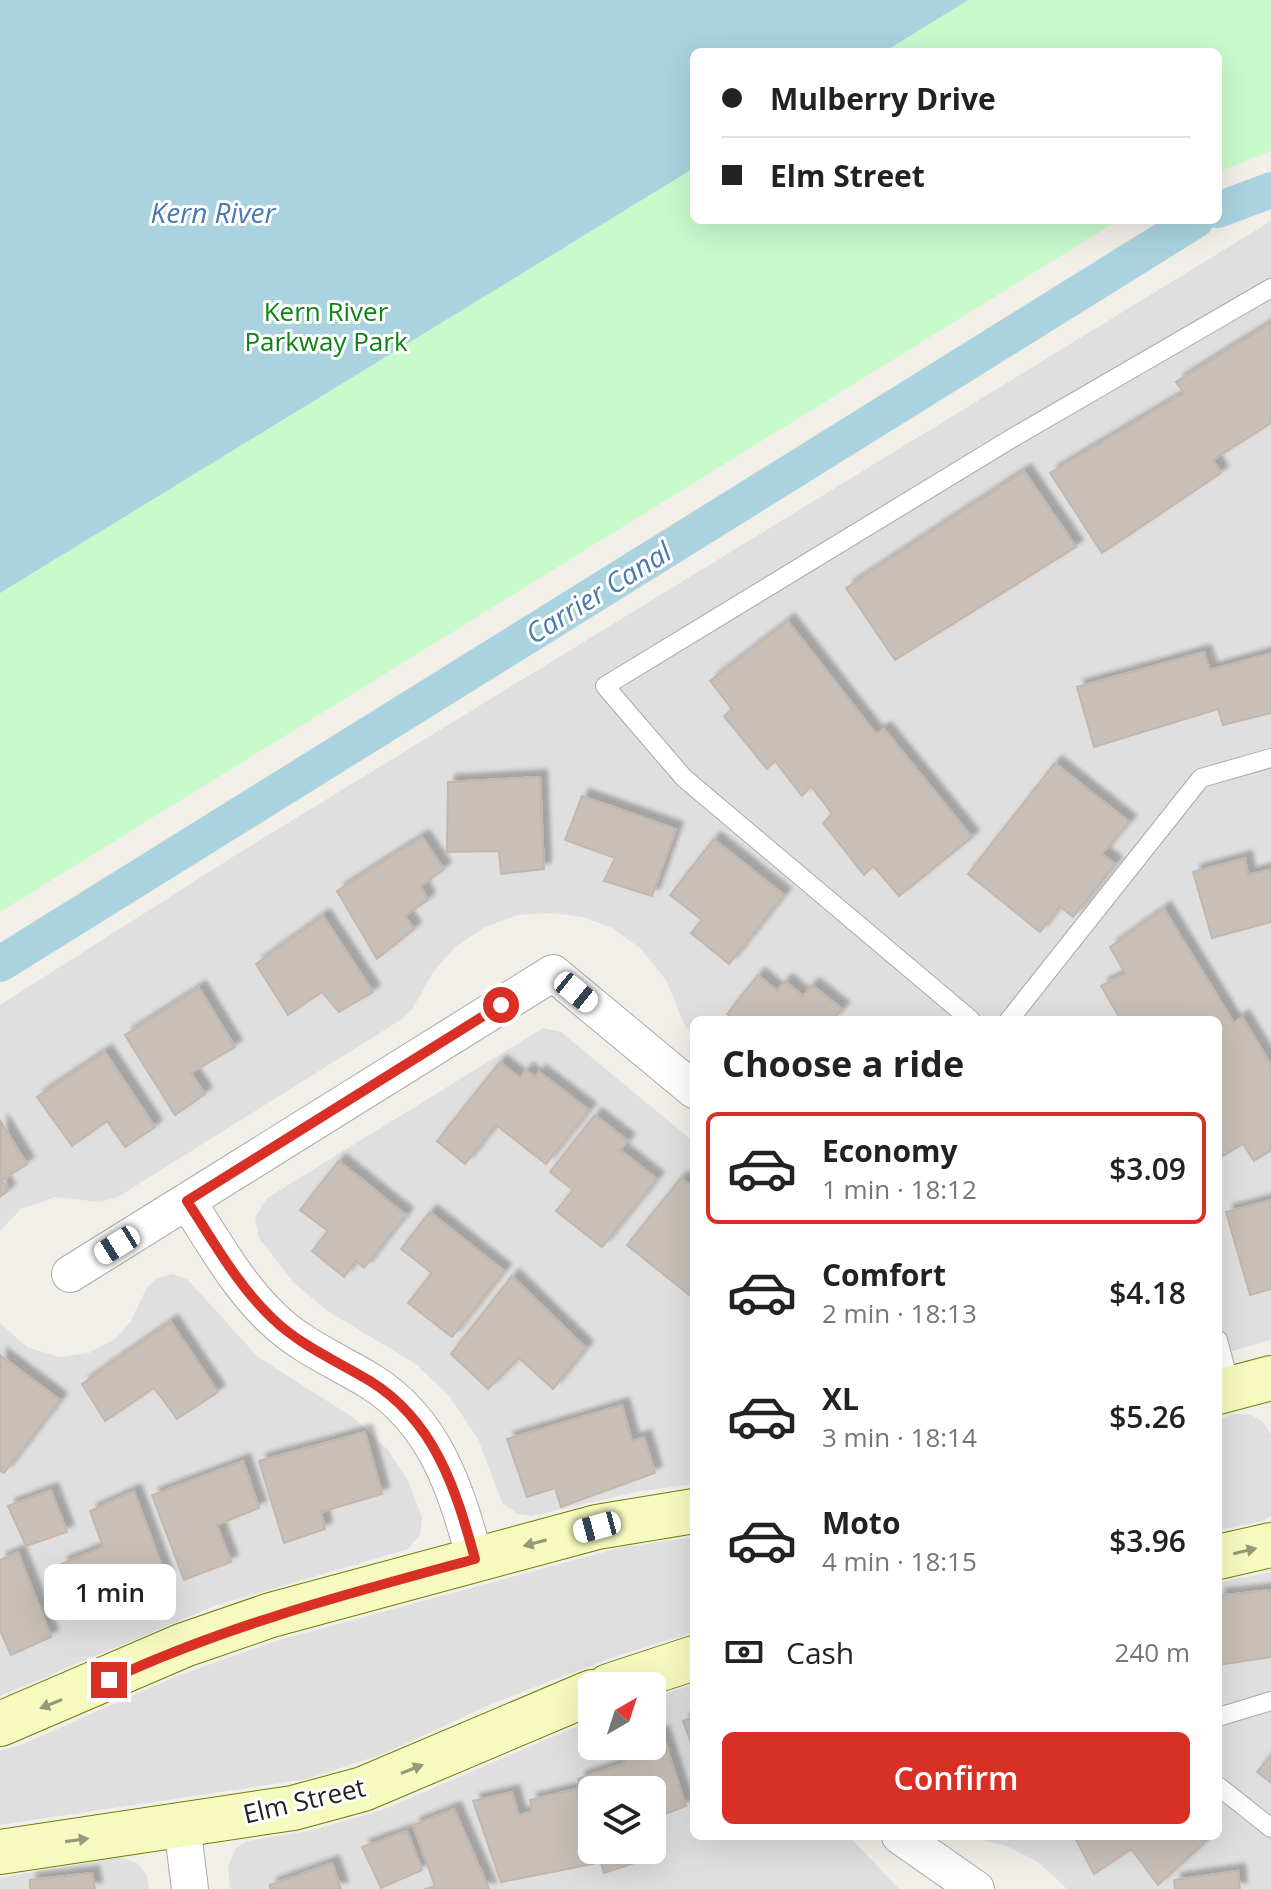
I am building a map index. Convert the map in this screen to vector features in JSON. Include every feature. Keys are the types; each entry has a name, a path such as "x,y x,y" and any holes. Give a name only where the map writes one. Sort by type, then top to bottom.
{"street":[{"path":"70,1274 553,973 690,1087"},
{"path":"187,1201 241,1285 274,1320 317,1352 372,1382 404,1408 428,1437 447,1470 475,1559"},
{"path":"0,1724 194,1642 271,1615 597,1527 690,1512"},
{"path":"1222,1556 1271,1545"},
{"path":"651,1672 690,1659"},
{"name":"Elm Street","path":"0,1852 293,1808 363,1789 578,1698"},
{"path":"182,1825 190,1889"},
{"path":"906,1840 976,1889"}],"lane":[{"path":"966,1016 684,778 605,686 1014,437 1271,288"},
{"path":"1012,1016 1201,778 1271,758"},
{"path":"1222,1348 1240,1386"},
{"path":"1222,1716 1271,1701"},
{"path":"1222,1789 1271,1828"}],"shaded area":[{"path":"1271,221 1271,1340 1222,1354 1222,1016 690,1016 690,1032 666,980 640,948 612,928 583,917 551,913 517,915 483,928 454,948 433,972 413,1008 402,1019 118,1197 100,1202 55,1197 21,1209 0,1231 0,1005 239,853"},
{"path":"543,1028 561,1032 690,1139 690,1485 636,1492 532,1516 518,1514 503,1504 478,1439 449,1396 416,1364 329,1312 294,1283 259,1238 255,1218 267,1198"},
{"path":"171,1274 187,1279 258,1357 354,1418 388,1450 408,1481 422,1517 420,1535 408,1549 217,1605 0,1696 0,1323 27,1347 59,1357 89,1353 115,1339 131,1321 146,1289 156,1279"},
{"path":"1235,1414 1251,1415 1263,1422 1271,1435 1271,1515 1263,1521 1222,1529 1222,1418"},
{"path":"690,1538 690,1633 613,1657 494,1703 383,1754 307,1779 0,1825 0,1751 23,1744 177,1676 279,1640 619,1548"},
{"path":"1271,1572 1271,1889 1067,1889 1038,1862 1007,1846 982,1840 1222,1840 1222,1582"},
{"path":"690,1685 690,1840 853,1840 899,1889 230,1889 228,1867 236,1848 248,1841 314,1830 382,1810 578,1726 578,1760 666,1760 666,1694"},
{"path":"120,1857 137,1863 147,1875 149,1889 0,1889 0,1878"}],"green space":[{"name":"Kern River Parkway Park","path":"0,0 1271,0 1271,151 1222,170 1222,48 690,48 690,224 1113,224 0,912"}],"water":[{"name":"Kern River","path":"0,0 968,0 890,48 690,48 690,170 0,593"}],"building":[{"path":"1271,323 1271,423 1213,460 1221,473 1102,553 1050,473 1184,393 1176,382"},
{"path":"1024,471 1076,547 895,660 846,588"},
{"path":"788,621 876,734 884,729 972,837 899,896 873,866 864,875 823,823 832,814 811,786 802,796 775,761 767,769 724,716 732,709 710,681"},
{"path":"1204,652 1210,670 1271,653 1271,713 1223,725 1218,709 1094,747 1077,687"},
{"path":"1055,763 1129,822 1102,854 1115,864 1073,917 1060,906 1040,932 968,874"},
{"path":"540,777 544,869 501,874 499,851 447,852 448,782"},
{"path":"582,796 676,829 652,896 604,881 615,858 565,840"},
{"path":"422,837 444,869 421,886 428,900 405,916 414,929 377,959 337,891"},
{"path":"714,839 784,895 729,964 691,933 702,920 670,895"},
{"path":"1245,858 1248,875 1271,869 1271,922 1212,938 1193,872"},
{"path":"1164,909 1234,1023 1242,1017 1271,1065 1271,1150 1254,1161 1243,1144 1222,1155 1222,1016 1119,1016 1101,986 1125,973 1110,947"},
{"path":"323,916 373,992 339,1012 322,992 288,1015 256,964"},
{"path":"758,975 777,991 785,981 803,996 812,985 842,1009 836,1016 727,1014"},
{"path":"199,988 235,1047 191,1073 205,1094 175,1115 125,1035"},
{"path":"105,1052 155,1127 125,1147 107,1121 72,1146 37,1097"},
{"path":"500,1062 520,1078 526,1070 535,1077 539,1072 589,1110 546,1164 496,1125 465,1164 437,1141"},
{"path":"595,1115 628,1141 620,1150 657,1179 602,1247 556,1211 573,1190 550,1172"},
{"path":"1,1122 27,1164 2,1180 8,1191 0,1197"},
{"path":"339,1161 406,1215 364,1268 356,1261 344,1277 312,1251 328,1231 300,1210"},
{"path":"681,1178 690,1185 690,1296 627,1245"},
{"path":"1271,1200 1271,1289 1250,1295 1226,1212"},
{"path":"430,1212 504,1271 452,1337 408,1303 432,1273 401,1249"},
{"path":"512,1276 586,1348 553,1389 519,1358 488,1389 451,1354"},
{"path":"171,1322 218,1392 177,1419 154,1388 105,1421 82,1384"},
{"path":"0,1355 60,1400 4,1473 0,1471"},
{"path":"622,1405 632,1441 644,1437 655,1473 561,1507 555,1488 527,1497 507,1439"},
{"path":"365,1432 382,1494 321,1512 325,1529 284,1543 259,1461"},
{"path":"243,1461 259,1508 217,1525 231,1562 184,1580 152,1495"},
{"path":"51,1490 67,1532 26,1546 8,1506"},
{"path":"134,1491 166,1578 83,1617 61,1564 103,1547 90,1511"},
{"path":"18,1552 51,1637 11,1655 0,1630 0,1560"},
{"path":"1271,1590 1271,1657 1222,1664 1222,1596"},
{"path":"690,1718 690,1740 683,1721"},
{"path":"666,1745 686,1806 666,1814 666,1776 587,1776 625,1763 625,1760 666,1760"},
{"path":"1271,1755 1271,1783 1257,1772"},
{"path":"576,1789 578,1864 593,1864 501,1882 473,1801 512,1792 519,1816 532,1811 530,1800"},
{"path":"454,1809 489,1889 425,1889 435,1886 413,1825"},
{"path":"407,1831 422,1870 381,1888 362,1847"},
{"path":"1076,1840 1201,1840 1204,1843 1158,1885 1131,1849 1094,1874"},
{"path":"332,1863 341,1889 270,1889 270,1885"},
{"path":"601,1864 631,1864 604,1873"},
{"path":"1238,1871 1240,1889 1175,1889 1174,1880"},
{"path":"92,1873 95,1889 30,1889 30,1880"}],"waterway":[{"name":"Carrier Canal","path":"1222,208 1271,190"},
{"name":"Carrier Canal","path":"0,964 1190,224"}],"route":[{"path":"109,1680 184,1645 271,1615 475,1559 447,1470 428,1437 404,1408 372,1382 317,1352 274,1320 241,1285 187,1201 501,1005"}]}
